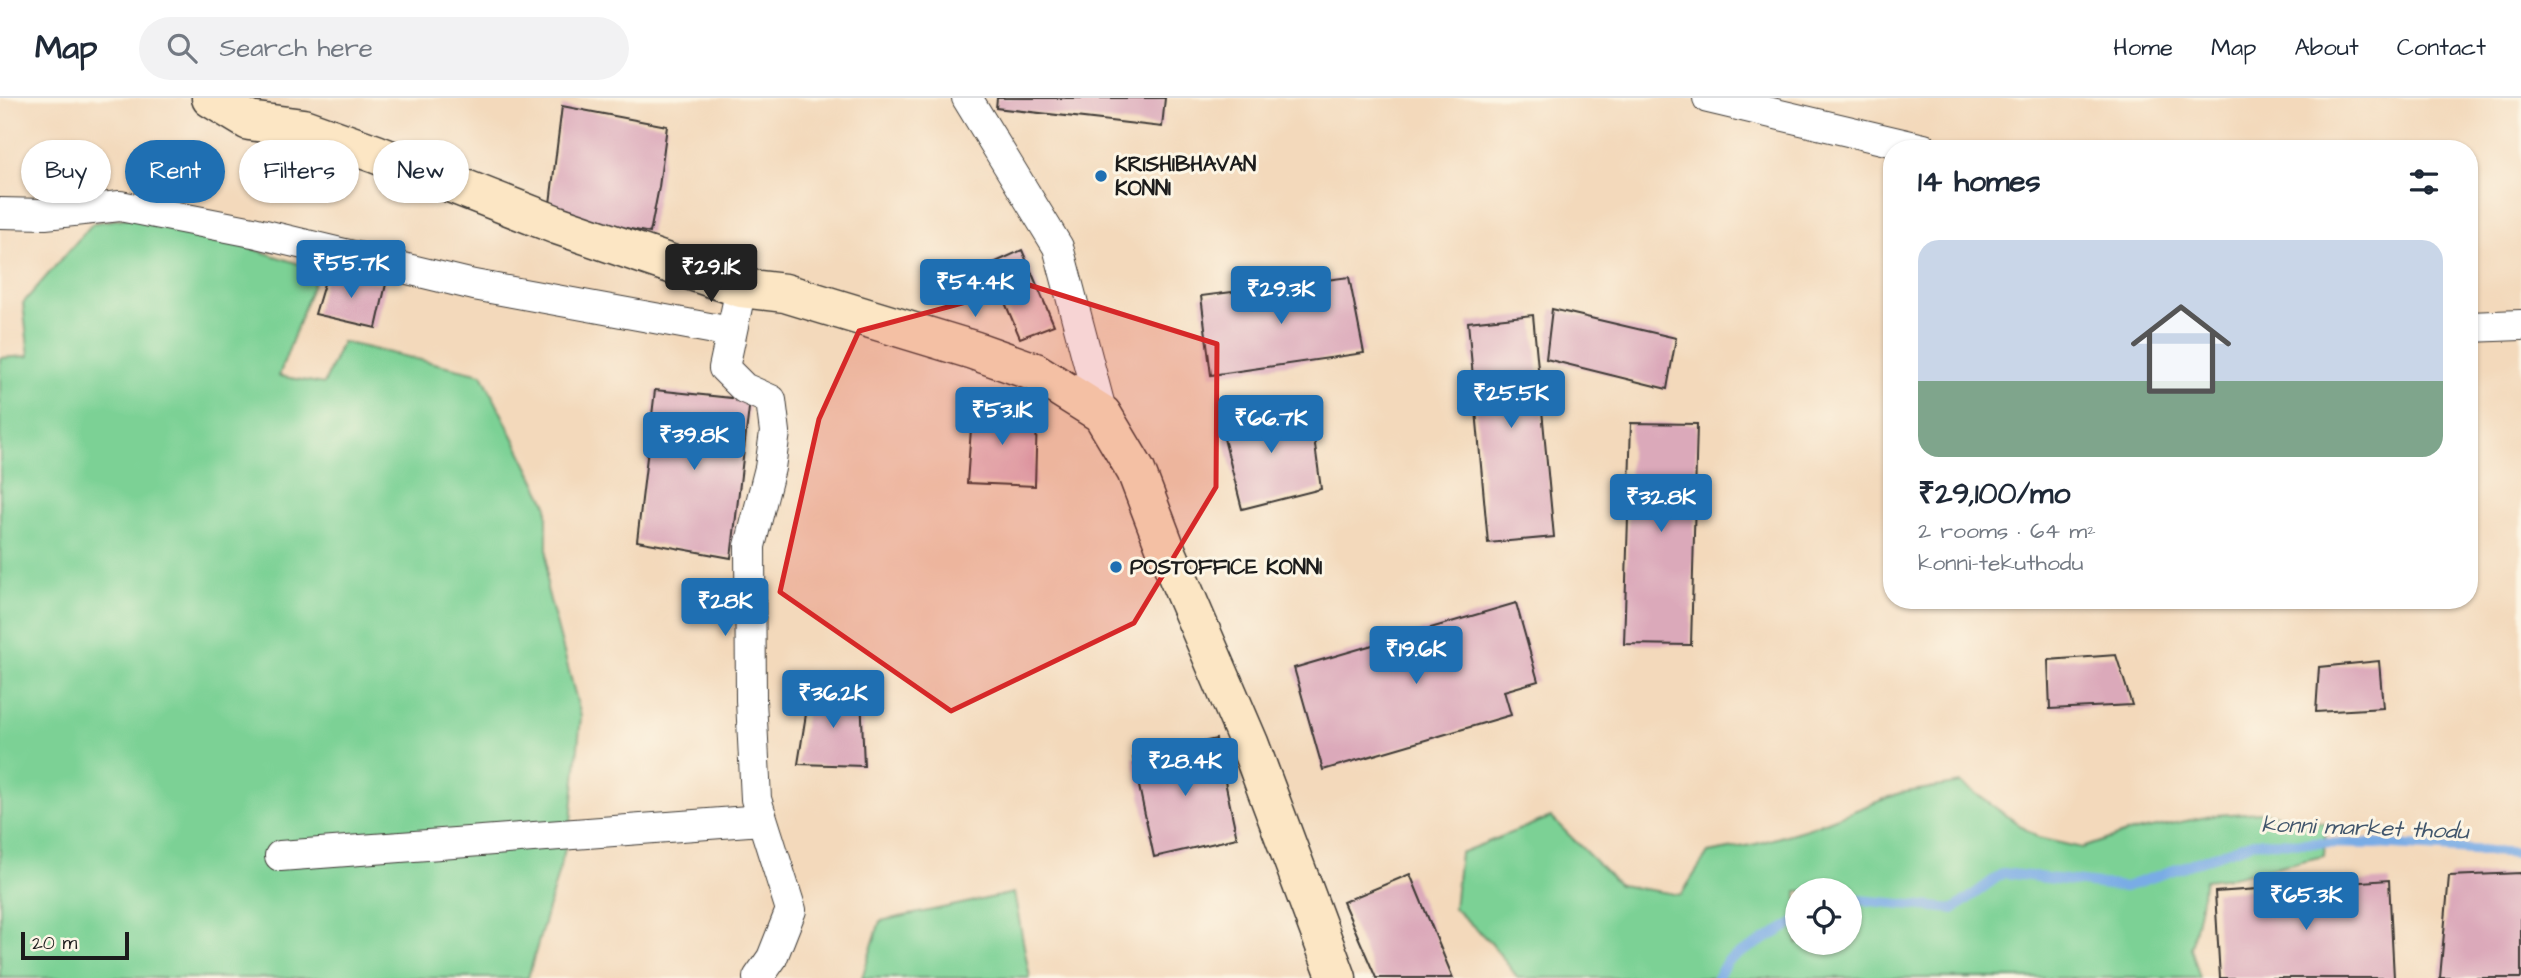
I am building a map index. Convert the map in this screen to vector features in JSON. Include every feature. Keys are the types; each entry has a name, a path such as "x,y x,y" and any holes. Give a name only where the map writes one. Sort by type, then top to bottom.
{"main road":[{"path":"211,98 249,121 303,128 557,225 741,288 785,293 973,350 1035,372 1102,414 1136,471 1167,552 1249,743 1337,978"}],"street":[{"path":"967,98 1058,247 1102,414"},
{"path":"1708,98 1886,140"},
{"path":"0,213 45,214 120,206 253,232 474,285 731,332"},
{"path":"741,288 724,368 744,388 771,400 775,432 770,468 750,546 751,700 756,799 791,910 772,958 758,978"},
{"path":"2478,326 2521,325"},
{"path":"280,856 761,820"}],"highlighted area":[{"path":"1029,285 1217,344 1216,487 1134,623 951,711 780,592 819,419 859,331"}],"green space":[{"path":"147,215 318,270 279,376 324,384 342,342 482,374 547,505 547,589 581,716 570,832 528,978 0,978 0,358 29,356 23,303 93,223"},
{"path":"1961,783 2038,838 2082,848 2126,833 2216,815 2260,812 2326,823 2324,856 2232,877 2205,880 2191,948 2200,978 1518,978 1491,943 1454,908 1460,853 1551,817 1619,885 1681,895 1708,853 1756,844 1807,829 1900,793"},
{"path":"1014,893 1030,978 862,978 880,921"}],"building":[{"path":"997,98 1165,98 1162,127 996,108"},
{"path":"562,106 667,126 650,233 549,212"},
{"path":"1022,250 1054,325 1020,338 989,265"},
{"path":"327,274 386,284 376,328 315,314"},
{"path":"1349,277 1364,353 1211,375 1201,296"},
{"path":"1552,309 1676,338 1667,389 1546,359"},
{"path":"1533,315 1554,537 1488,543 1468,322"},
{"path":"655,390 750,400 731,558 637,541"},
{"path":"973,402 1037,416 1035,486 967,483"},
{"path":"1310,408 1321,489 1242,509 1218,415"},
{"path":"1631,423 1697,424 1691,645 1624,644"},
{"path":"1516,603 1538,681 1504,691 1511,715 1323,770 1294,668"},
{"path":"2116,655 2132,705 2050,709 2048,660"},
{"path":"2379,661 2383,708 2316,712 2319,667"},
{"path":"810,689 861,694 864,766 798,764"},
{"path":"1216,739 1237,838 1154,857 1133,758"},
{"path":"2521,873 2521,978 2440,978 2449,876"},
{"path":"1410,874 1453,978 1376,978 1343,902"},
{"path":"2389,880 2394,978 2220,978 2215,892"}],"waterway":[{"name":"konni market thodu","path":"1862,900 1954,909 2003,873 2125,887 2254,842 2376,844 2521,853"},
{"name":"konni market thodu","path":"1717,978 1727,961 1785,928"}],"place":[{"name":"KRISHIBHAVAN KONNI","path":"1101,176"},
{"name":"POSTOFFICE KONNI","path":"1116,567"}]}
